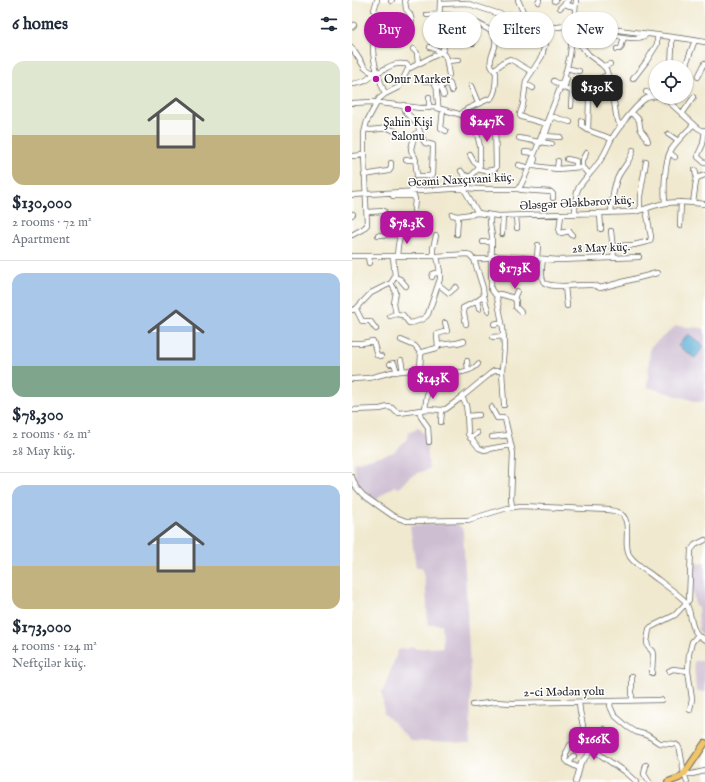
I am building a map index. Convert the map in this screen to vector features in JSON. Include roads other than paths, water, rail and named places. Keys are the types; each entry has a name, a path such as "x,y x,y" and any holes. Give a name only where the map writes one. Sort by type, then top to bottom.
{"main road":[{"path":"668,782 679,778 684,774 705,743"}],"street":[{"path":"374,10 377,0"},
{"path":"405,0 406,9 408,12"},
{"path":"518,0 523,12"},
{"path":"575,12 576,0"},
{"path":"440,2 467,1 496,12"},
{"path":"560,8 566,2 567,5 575,8"},
{"path":"461,114 465,110 493,96 494,92 496,75 490,63 491,57 495,50 495,41 494,36 489,29 481,25"},
{"path":"618,30 705,42"},
{"path":"618,36 624,38 640,38 647,34"},
{"path":"633,79 656,46 657,35"},
{"path":"671,60 672,37"},
{"path":"617,49 621,48 624,38"},
{"path":"688,60 695,40"},
{"path":"352,48 365,68 368,71 376,73"},
{"path":"374,48 376,73 385,94"},
{"path":"434,48 445,55 449,75"},
{"path":"352,235 363,229 367,222 364,155 365,129 367,121 381,97 401,84 410,68 442,52 444,48"},
{"path":"545,48 542,56 527,79 520,116 546,124"},
{"path":"571,48 562,86 546,124 533,163 534,166 557,169 582,167"},
{"path":"572,106 572,91 564,88 570,69 574,48"},
{"path":"583,48 589,55 604,66 612,88 617,121 621,126"},
{"path":"413,49 417,54 418,64"},
{"path":"494,70 504,61 510,59 532,72"},
{"path":"447,61 458,60"},
{"path":"698,77 705,62"},
{"path":"352,84 366,81 376,73 393,65 406,64 410,68"},
{"path":"604,66 610,64"},
{"path":"570,69 579,71"},
{"path":"588,130 591,84 608,75"},
{"path":"424,81 433,80 444,95"},
{"path":"554,81 562,86"},
{"path":"446,131 441,128 441,109 436,92 439,87 449,83 452,91"},
{"path":"526,84 533,88"},
{"path":"471,86 478,103"},
{"path":"429,97 429,108"},
{"path":"575,214 578,189 602,158 611,139 621,126 632,112 649,97"},
{"path":"682,114 694,97"},
{"path":"352,103 377,102 420,108 441,109 461,114 470,124 478,137 480,151 478,168 471,177 466,188 478,214"},
{"path":"671,104 694,124 705,131 703,144 698,155 698,157 705,163"},
{"path":"404,105 405,112 416,123 424,143 433,145 432,175 429,176 418,177 416,160 411,149 415,134 419,132"},
{"path":"632,112 638,118 640,129 648,141"},
{"path":"470,155 478,168 485,171 494,170 496,168 495,116"},
{"path":"543,136 552,118 570,122"},
{"path":"582,121 582,126 588,130 611,139"},
{"path":"665,203 664,186 670,153 678,141 694,124"},
{"path":"365,129 371,130 388,128 397,132"},
{"path":"668,134 678,141"},
{"path":"543,136 560,138"},
{"path":"519,138 552,144"},
{"name":"Əcəmi Naxçıvani küç.","path":"352,195 466,188 518,189 529,168 534,153 541,142"},
{"path":"611,213 616,182 631,157 633,150"},
{"path":"525,152 534,153"},
{"path":"586,153 582,160 582,167 589,175"},
{"path":"670,153 675,157"},
{"path":"352,156 364,155"},
{"path":"567,159 575,160 576,167"},
{"path":"406,160 416,160"},
{"path":"557,169 558,161"},
{"path":"640,210 640,196 646,162"},
{"path":"364,174 389,171 391,168 391,163"},
{"path":"518,165 529,168"},
{"path":"693,203 697,178 695,170"},
{"path":"461,171 462,174 471,177"},
{"path":"697,178 705,176"},
{"path":"412,180 412,192"},
{"path":"545,185 545,191"},
{"path":"518,189 553,192 553,198"},
{"path":"365,195 412,195 415,199 414,210"},
{"path":"680,226 681,202"},
{"name":"Ələsgər Ələkbərov küç.","path":"452,215 458,216 478,214 516,216 611,213 646,209 665,203 681,202 705,204"},
{"path":"613,246 634,245 650,241 651,237 646,209"},
{"path":"367,212 384,211"},
{"path":"600,213 601,229"},
{"path":"490,215 492,242 491,289 496,295 498,301 504,336 502,371 504,405"},
{"path":"561,215 559,232 569,231 572,235"},
{"path":"457,234 458,216"},
{"path":"502,234 503,216"},
{"path":"516,216 517,228"},
{"path":"376,329 370,321 362,321 354,309 370,293 391,283 395,277 395,256 401,234 406,228"},
{"path":"611,231 614,258"},
{"path":"378,235 423,235"},
{"path":"390,316 396,314 403,315 409,323 412,323 426,317 428,314 440,279 440,272 433,248 436,236"},
{"path":"483,242 492,242"},
{"path":"537,258 538,245"},
{"name":"28 May küç.","path":"352,256 435,256 468,254 474,259 511,256 558,260 639,257"},
{"path":"368,256 369,263"},
{"path":"474,259 488,311"},
{"path":"543,259 542,271 544,281 549,285 565,286 593,284 598,288 602,288 657,273"},
{"path":"432,277 433,274 440,272"},
{"path":"395,277 400,279 406,286"},
{"path":"391,283 396,292 394,303 396,314"},
{"path":"439,284 449,293 456,287"},
{"path":"565,286 567,306"},
{"path":"516,291 514,298 516,301 516,308 521,312"},
{"path":"496,295 500,294 514,298"},
{"path":"457,310 463,310 463,308 484,296"},
{"path":"477,301 479,309"},
{"path":"463,310 466,324"},
{"path":"494,324 502,322"},
{"path":"438,345 437,334 447,332 445,323"},
{"path":"493,337 504,336"},
{"path":"401,340 415,346 421,354 420,367 427,374 428,380 421,417 428,427 430,442"},
{"path":"421,354 425,351 436,348 438,345 457,343 464,340"},
{"path":"352,343 373,341 377,355 381,356"},
{"path":"401,360 403,371"},
{"path":"467,361 468,370"},
{"path":"390,364 394,363 397,372"},
{"path":"427,374 439,371 456,373 476,367 478,364"},
{"path":"352,379 369,378 412,370 420,367"},
{"path":"352,410 380,409 388,407 392,408 398,413 446,409 491,373 494,371 502,371"},
{"path":"413,381 428,380"},
{"path":"462,397 466,405 468,416 468,434 479,448 484,450 511,444"},
{"path":"491,406 497,418 505,419 514,457 511,498 512,507"},
{"path":"441,422 442,410"},
{"path":"468,416 479,415"},
{"path":"470,438 477,433"},
{"path":"492,437 509,435"},
{"path":"352,476 356,487 363,496 406,522 468,520 512,507 522,506 613,510 620,513 627,522 628,548 631,558 637,565 678,594 690,610 692,624 695,631 705,640"},
{"path":"652,673 653,654 648,644 649,629 675,615 686,603 689,598 691,550 695,545 705,540"},
{"path":"690,710 692,699 688,671 689,654 690,646 698,635"},
{"path":"669,671 674,669 688,671"},
{"path":"632,676 632,700"},
{"path":"611,701 661,700"},
{"name":"2-ci Mədən yolu","path":"473,705 495,702 611,701 610,706 614,715 628,727 636,732 647,735 659,743 676,744 678,746 684,774"},
{"path":"579,702 583,726"},
{"path":"576,782 581,763 592,750 594,744 604,729"},
{"path":"570,745 566,754 566,760 580,768"},
{"path":"592,750 626,773 636,782"},
{"path":"569,763 574,756"},
{"path":"646,765 644,774 649,782"},
{"path":"687,782 684,774 705,771"}],"water":[{"path":"688,334 704,346 695,358 678,346"}],"place":[{"name":"Onur Market","path":"376,79"},
{"name":"Şahin Kişi Salonu","path":"408,109"}]}
